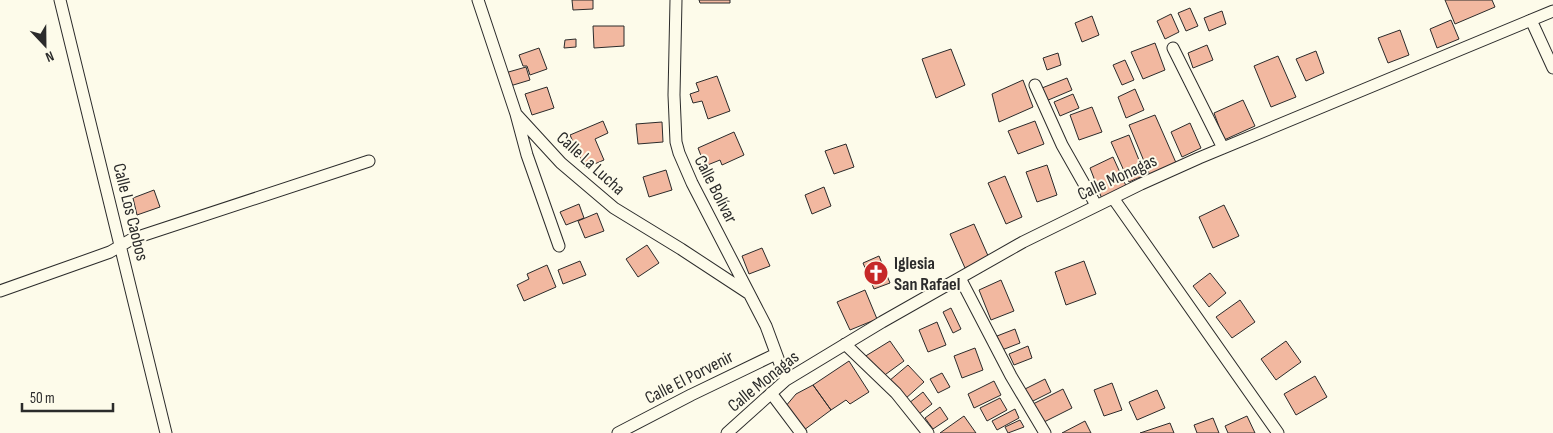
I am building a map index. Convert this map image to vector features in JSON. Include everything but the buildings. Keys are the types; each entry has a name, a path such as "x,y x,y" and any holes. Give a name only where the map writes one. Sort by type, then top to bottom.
{"street":[{"name":"Calle Los Caobos","path":"60,0 166,433"},
{"name":"Calle La Lucha","path":"478,0 516,114 561,163 614,208 751,295"},
{"name":"Calle Bolívar","path":"676,0 674,95 676,142 679,153 692,183 766,326 786,380"},
{"name":"Calle Monagas","path":"727,433 786,380 1023,242 1096,205 1223,148 1553,11"},
{"path":"1531,20 1553,68"},
{"path":"1173,48 1223,148"},
{"path":"1035,85 1062,145 1096,205"},
{"path":"516,114 527,155 558,246"},
{"path":"0,291 110,252 132,239 369,161"},
{"path":"1113,198 1278,433"},
{"path":"960,278 1011,376 1045,433"},
{"path":"845,344 896,393 928,433"},
{"name":"Calle El Porvenir","path":"618,433 776,354"},
{"path":"771,393 801,433"}],"place":[{"name":"Iglesia San Rafael","path":"876,273"}]}
